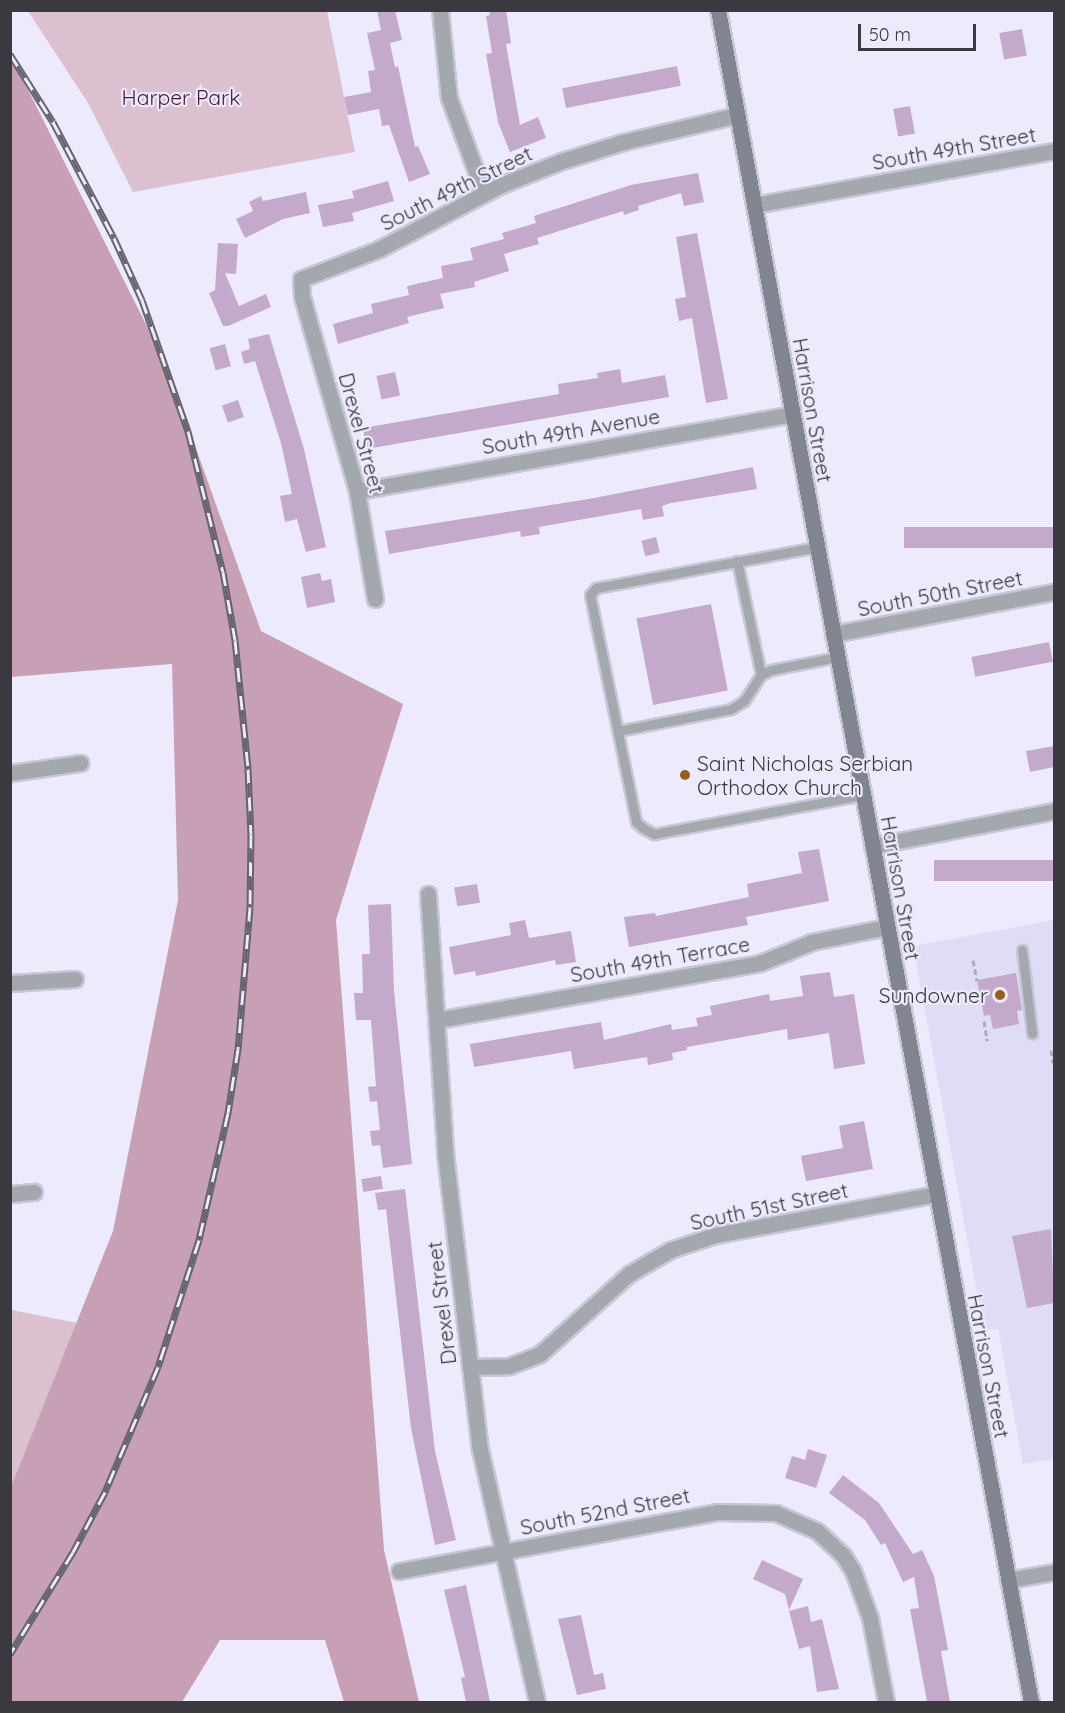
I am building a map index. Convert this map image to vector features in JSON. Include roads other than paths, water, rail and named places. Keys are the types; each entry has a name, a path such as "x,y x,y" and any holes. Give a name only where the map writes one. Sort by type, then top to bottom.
{"main road":[{"name":"Harrison Street","path":"718,10 1031,1702"}],"street":[{"path":"440,10 449,98 484,193"},
{"name":"South 49th Street","path":"301,279 379,249 484,193 562,161 623,142 737,115"},
{"name":"South 49th Street","path":"754,205 1054,151"},
{"name":"Drexel Street","path":"301,279 302,297 357,491 375,599"},
{"name":"South 49th Avenue","path":"357,491 792,414"},
{"name":"South 50th Street","path":"833,634 1054,592"},
{"path":"10,773 80,763"},
{"path":"872,846 1054,811"},
{"name":"Drexel Street","path":"428,894 445,1154 480,1449 537,1702"},
{"name":"South 49th Terrace","path":"437,1020 760,963 812,942 887,927"},
{"path":"10,983 75,979"},
{"path":"10,1194 34,1192"},
{"name":"South 51st Street","path":"470,1367 509,1366 540,1354 629,1274 670,1250 715,1235 936,1194"},
{"name":"South 52nd Street","path":"399,1570 734,1509 776,1513 817,1531 843,1555 865,1598 886,1702"},
{"path":"1008,1580 1054,1572"}],"lane":[{"path":"817,547 596,588 590,595 636,822 654,834 863,795"},
{"path":"737,561 761,675"},
{"path":"618,731 731,709 744,701 761,675 837,657"},
{"path":"1022,950 1032,1033"}],"railway":[{"path":"10,54 53,122 114,238 142,300 188,431 223,572 235,640 248,769 251,834 250,907 238,1049 228,1113 199,1240 158,1367 105,1492 73,1552 10,1654"}],"place":[{"name":"Saint Nicholas Serbian Orthodox Church","path":"685,775"},
{"name":"Sundowner","path":"1000,995"}],"park label":[{"name":"Harper Park","path":"181,97"}]}
